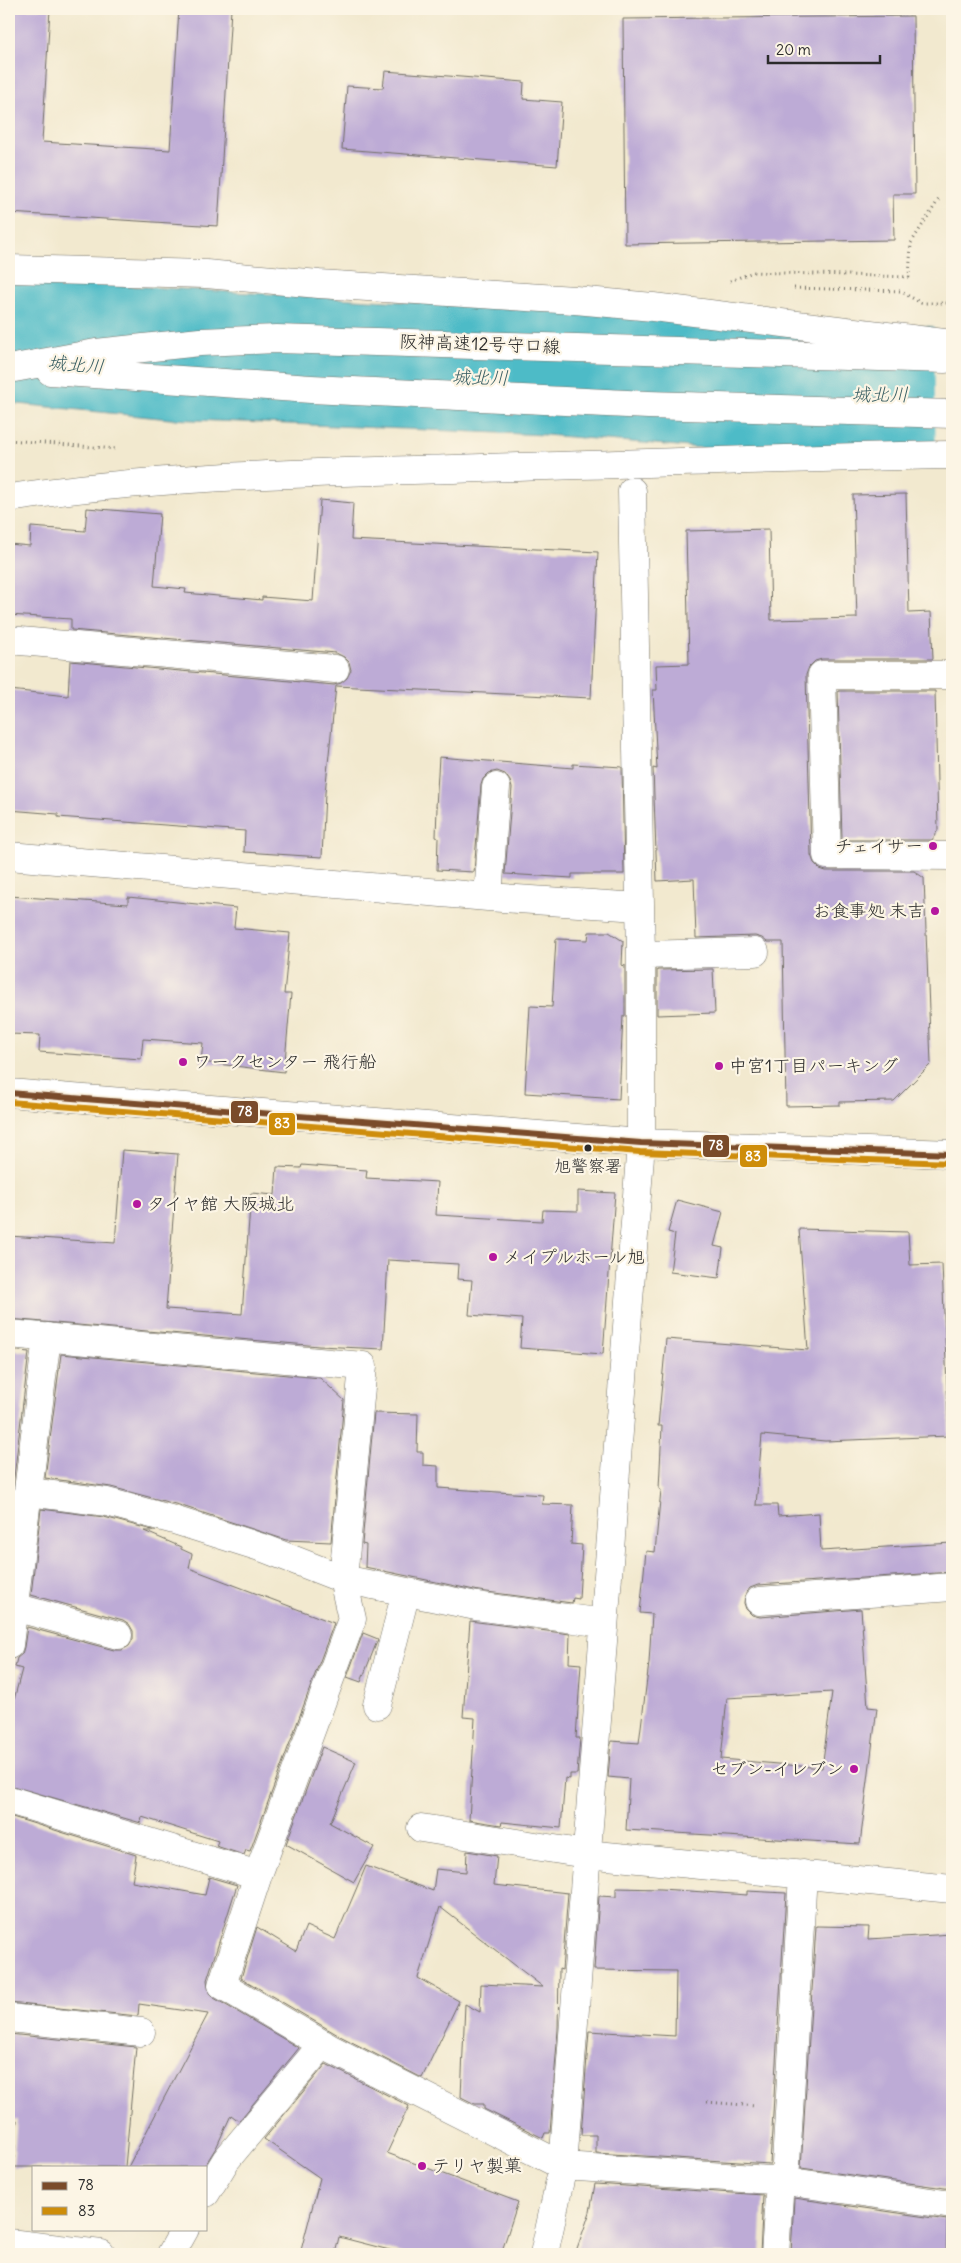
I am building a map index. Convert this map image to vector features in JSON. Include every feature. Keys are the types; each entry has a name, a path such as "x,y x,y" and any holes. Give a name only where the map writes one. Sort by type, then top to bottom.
{"main road":[{"path":"9,269 206,274 653,308 952,344"},
{"name":"阪神高速12号守口線","path":"9,369 96,353 200,342 277,339 952,360"},
{"path":"9,369 311,390 648,405 952,414"},
{"path":"9,498 67,489 193,479 430,470 952,455"},
{"path":"544,2254 563,2166 640,1143 641,955 638,908 632,491"},
{"path":"9,640 335,669"},
{"path":"952,675 822,675 827,855 952,856"},
{"path":"488,897 496,787"},
{"path":"9,856 638,908"},
{"path":"641,955 755,952"},
{"path":"9,1093 640,1143 952,1154"},
{"path":"9,1334 363,1366 343,1579 352,1619 258,1875 222,1985 323,2044 563,2166 782,2181 952,2204"},
{"path":"9,1645 47,1337"},
{"path":"29,1492 107,1502 174,1520 266,1549 343,1579 476,1606 604,1623"},
{"path":"759,1601 952,1587"},
{"path":"377,1705 406,1592"},
{"path":"14,1607 118,1635"},
{"path":"9,1800 258,1875"},
{"path":"421,1828 586,1854 952,1889"},
{"path":"775,2254 791,2109 802,1874"},
{"path":"9,2018 141,2032"},
{"path":"208,2190 226,2160 323,2044"},
{"path":"170,2254 184,2230"},
{"path":"9,2243 101,2254"}],"path":[{"path":"727,282 753,272 908,277 911,243 939,199"},
{"path":"707,2102 791,2109"}],"water":[{"name":"城北川","path":"9,279 697,319 952,327 944,468 546,435 170,419 9,403"}],"pier":[{"path":"934,324 952,325 952,470 936,469"}],"building":[{"path":"9,9 50,9 42,142 170,150 179,9 231,9 218,226 9,213"},
{"path":"913,16 915,194 893,194 894,240 625,244 623,19"},
{"path":"385,71 524,82 523,99 562,102 557,166 342,149 347,86 383,88"},
{"path":"906,494 909,613 931,612 933,659 822,659 815,661 809,667 806,675 811,855 814,863 820,869 826,871 914,871 924,878 931,1064 894,1101 786,1106 783,942 767,942 755,936 696,938 694,879 657,881 653,768 657,769 653,690 657,690 656,665 689,664 686,531 769,529 771,620 857,618 853,495"},
{"path":"320,500 353,503 351,540 598,552 591,698 336,686 325,793 322,857 244,852 245,831 58,817 58,814 9,810 9,690 68,696 70,661 334,685 341,683 347,678 351,670 349,662 336,653 71,630 71,619 9,615 9,544 30,546 31,527 85,531 87,508 160,514 154,586 186,589 185,593 262,600 262,597 313,601"},
{"path":"838,691 935,691 938,830 932,840 842,840"},
{"path":"439,757 573,768 573,764 622,767 624,874 572,874 572,878 505,874 512,788 505,774 497,771 489,773 483,779 481,785 474,872 437,870 438,838 436,837 436,807"},
{"path":"9,896 128,904 128,897 236,908 234,928 290,933 284,994 291,994 284,1072 201,1062 203,1043 143,1039 141,1059 39,1052 40,1035 9,1034"},
{"path":"589,932 609,932 623,941 622,966 625,965 625,1016 623,1016 619,1099 525,1093 530,1006 552,1007 556,939 588,940"},
{"path":"713,969 715,1013 657,1015 657,970"},
{"path":"122,1150 178,1154 166,1309 242,1314 251,1193 275,1195 277,1167 301,1168 302,1165 367,1170 366,1178 438,1182 436,1215 542,1221 543,1210 578,1211 578,1191 615,1193 603,1354 520,1348 522,1319 469,1315 472,1280 457,1279 458,1264 388,1260 383,1349 319,1346 9,1319 9,1236 115,1243"},
{"path":"677,1200 723,1212 714,1246 723,1248 719,1278 670,1272 675,1234 668,1232"},
{"path":"799,1229 908,1232 910,1265 942,1264 949,1436 825,1441 762,1435 756,1505 777,1505 778,1516 819,1513 821,1551 952,1543 952,1572 758,1585 750,1588 745,1595 744,1603 746,1609 752,1615 760,1617 861,1609 868,1707 877,1708 860,1844 626,1830 629,1779 608,1777 611,1741 639,1743 649,1663 652,1614 640,1613 646,1551 655,1552 661,1490 659,1489 662,1426 658,1426 666,1339 808,1350","holes":["832,1692 822,1768 721,1759 727,1698"]},
{"path":"9,1350 29,1352 9,1519"},
{"path":"61,1354 320,1378 344,1400 331,1542 286,1540 179,1505 111,1487 45,1478"},
{"path":"374,1413 418,1414 417,1452 423,1452 423,1465 438,1466 438,1488 543,1495 542,1504 573,1505 571,1544 582,1545 579,1599 573,1598 572,1603 479,1591 365,1567 366,1545 362,1544"},
{"path":"41,1509 104,1517 156,1531 144,1531 181,1547 181,1549 192,1554 189,1568 334,1623 250,1851 246,1850 244,1855 216,1846 218,1841 142,1817 141,1823 9,1785 9,1719 22,1669 15,1667 17,1658 22,1654 27,1627 114,1650 122,1650 129,1646 133,1639 133,1631 129,1624 123,1620 31,1595"},
{"path":"470,1621 570,1634 569,1663 581,1664 576,1738 580,1738 577,1774 570,1774 570,1779 565,1778 561,1828 502,1822 501,1825 469,1820 475,1718 463,1717"},
{"path":"363,1633 378,1639 361,1682 347,1677"},
{"path":"322,1747 356,1762 330,1823 374,1847 354,1882 286,1844"},
{"path":"9,1816 136,1855 132,1882 205,1895 209,1877 237,1885 207,1980 209,1993 214,1998 299,2048 239,2121 231,2115 217,2146 205,2166 129,2166 208,2014 139,2004 138,2016 9,2003"},
{"path":"467,1851 497,1856 494,1885 568,1893 562,1970 559,1969 558,2030 550,2133 545,2133 543,2138 484,2109 484,2104 475,2104 461,2097 465,2004 480,2012 481,1984 543,1987 440,1907 418,1978 459,2001 422,2078 338,2035 241,1978 257,1927 296,1951 306,1926 335,1939 366,1866 433,1891 436,1869 466,1872"},
{"path":"616,1888 747,1895 747,1891 786,1893 770,2164 596,2153 596,2135 581,2135 589,2031 675,2036 676,1971 594,1970 599,1896 616,1897"},
{"path":"816,1926 869,1927 868,1939 952,1934 952,2189 801,2168"},
{"path":"9,2034 136,2047 125,2166 13,2167 17,2120 9,2119"},
{"path":"326,2064 409,2106 387,2153 518,2202 501,2254 405,2254 339,2237 335,2254 300,2254 320,2178 264,2139"},
{"path":"595,2184 763,2195 760,2254 575,2254 590,2212"},
{"path":"794,2198 947,2220 946,2254 791,2254"}],"transit line":[{"name":"78","path":"9,1093 641,1143 952,1154"},
{"name":"83","path":"9,1102 640,1152 952,1163"}],"place":[{"name":"チェイサー","path":"933,846"},
{"name":"お食事処 末吉","path":"935,911"},
{"name":"ワークセンター 飛行船","path":"183,1062"},
{"name":"中宮1丁目パーキング","path":"719,1066"},
{"name":"旭警察署","path":"588,1148"},
{"name":"タイヤ館 大阪城北","path":"137,1204"},
{"name":"メイプルホール旭","path":"493,1257"},
{"name":"セブン-イレブン","path":"854,1769"},
{"name":"テリヤ製菓","path":"422,2166"}]}
